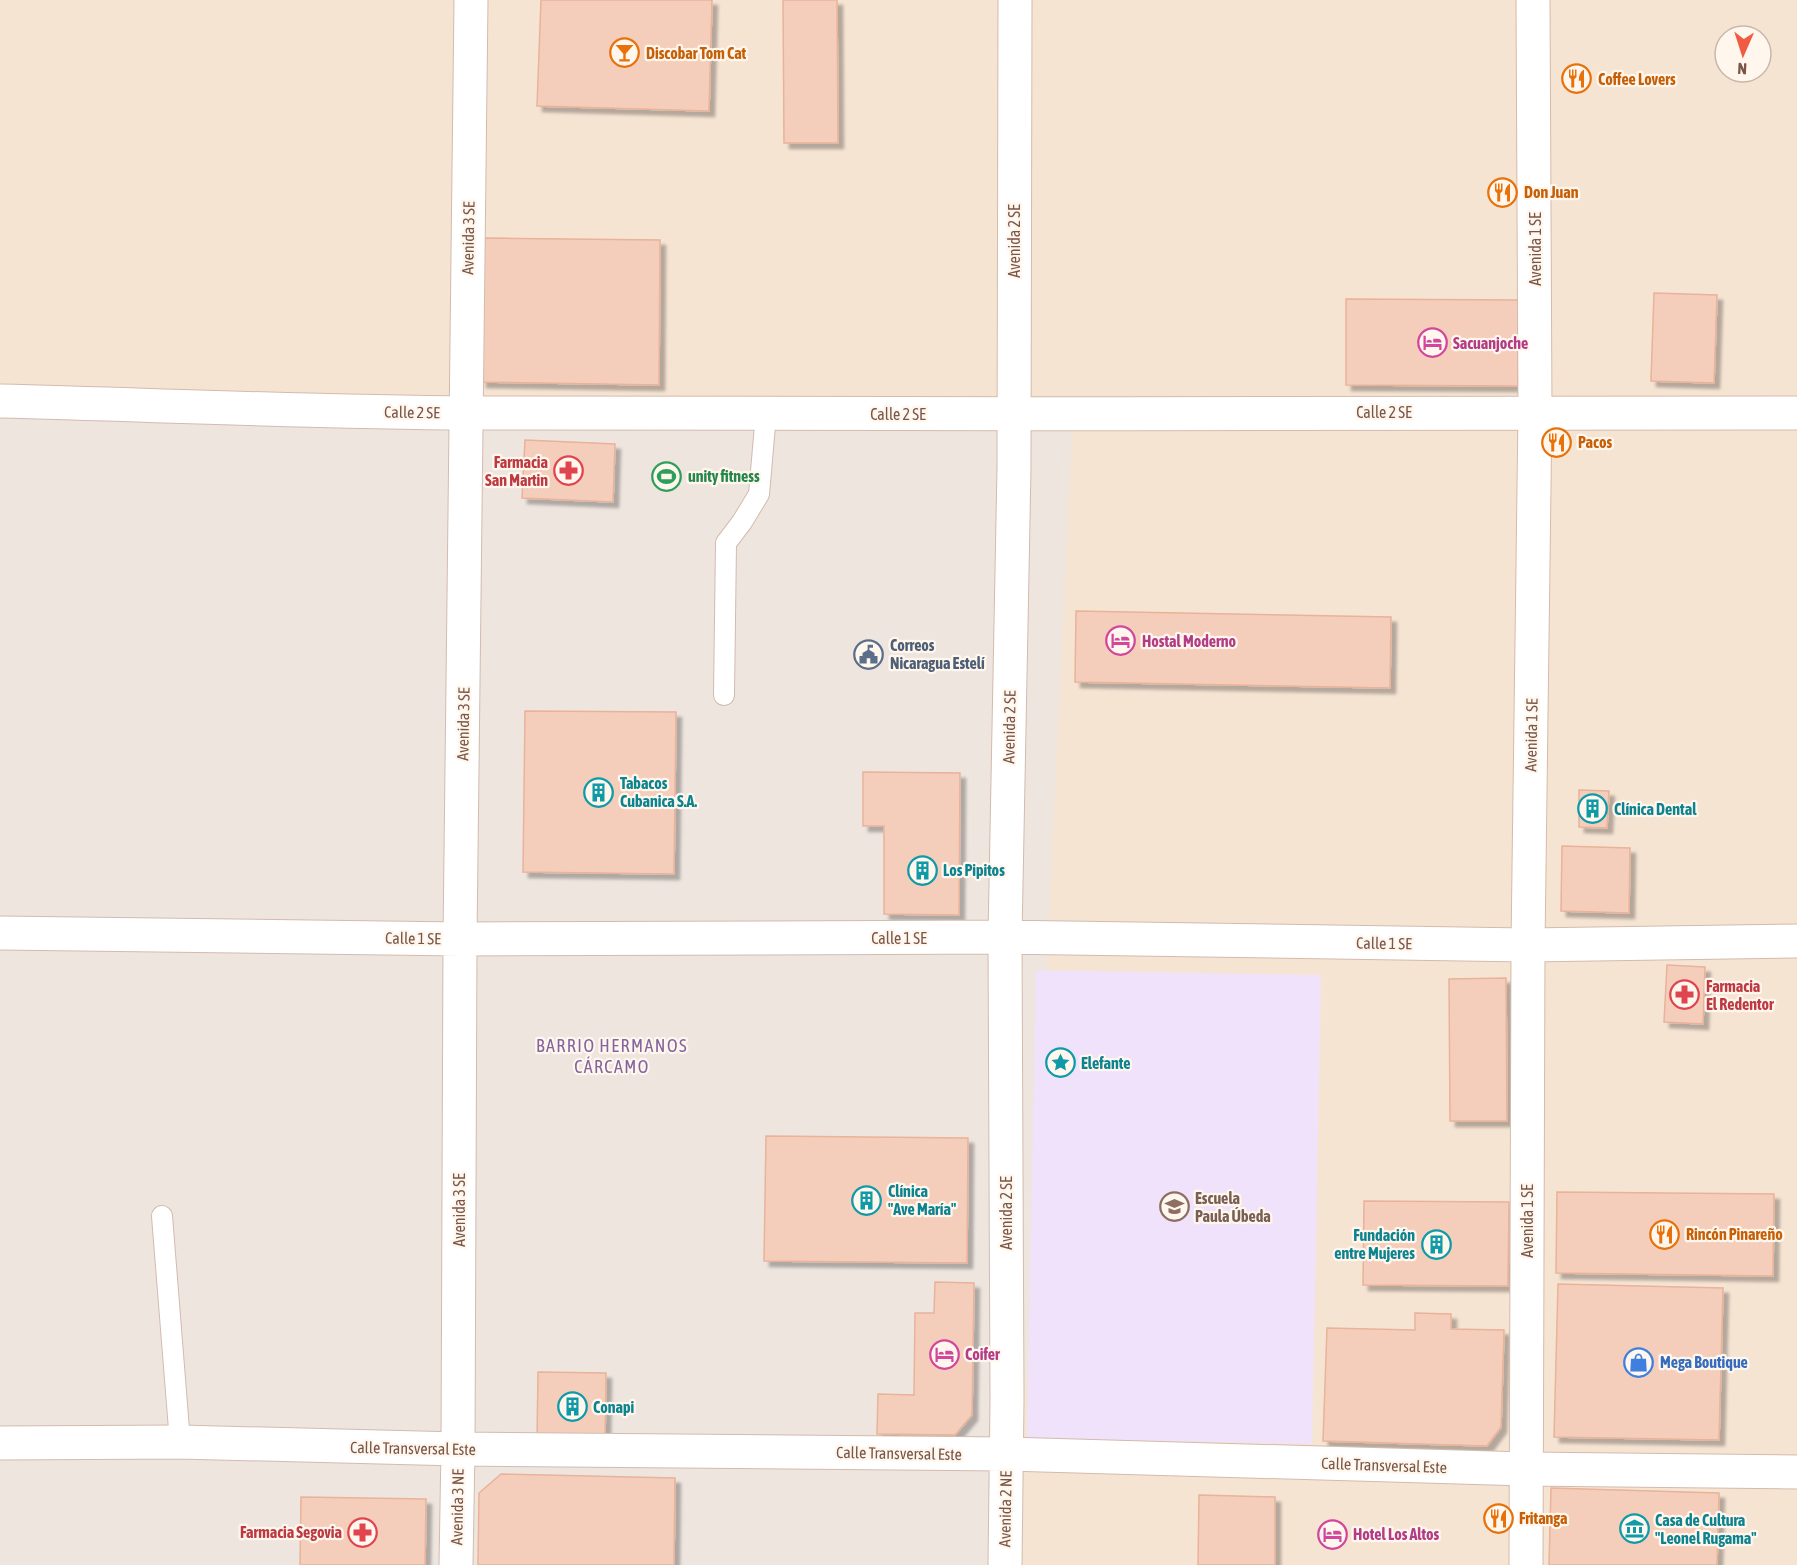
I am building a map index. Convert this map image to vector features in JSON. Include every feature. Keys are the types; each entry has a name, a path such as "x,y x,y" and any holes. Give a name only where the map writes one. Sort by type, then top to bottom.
{"street":[{"name":"Avenida 3 SE","path":"458,1449 460,939 471,0"},
{"name":"Avenida 2 SE","path":"1006,1454 1005,938 1014,468 1015,0"},
{"name":"Avenida 1 SE","path":"1526,1565 1528,945 1535,412 1533,0"},
{"name":"Calle 2 SE","path":"0,401 466,413 1797,413"},
{"name":"Calle 1 SE","path":"0,933 460,939 1005,938 1528,945 1797,941"},
{"name":"Calle Transversal Este","path":"0,1443 180,1442 458,1449 1006,1454 1527,1469 1797,1472"},
{"name":"Avenida 3 NE","path":"456,1565 458,1449"},
{"name":"Avenida 2 NE","path":"1005,1565 1006,1454"}],"lane":[{"path":"724,695 726,543 759,494 765,414"},
{"path":"162,1216 180,1442"}],"shaded area":[{"path":"0,0 1797,0 1797,1565 0,1565"},
{"path":"0,403 1073,414 1018,1565 0,1565"},
{"name":"Escuela Paula Úbeda","path":"1036,970 1321,975 1312,1444 1027,1438"}],"building":[{"name":"Discobar Tom Cat","path":"541,0 712,0 709,111 537,106"},
{"path":"783,0 837,0 838,143 784,143"},
{"path":"482,238 660,240 659,385 481,382"},
{"path":"1654,293 1717,295 1714,383 1651,381"},
{"name":"Sacuanjoche","path":"1346,299 1518,300 1518,386 1346,385"},
{"name":"Farmacia San Martin","path":"525,440 615,444 613,502 522,498"},
{"path":"1076,611 1391,617 1390,688 1075,682"},
{"name":"Tabacos Cubanica S.A.","path":"525,711 676,712 674,874 523,872"},
{"name":"Los Pipitos","path":"863,772 960,773 959,915 884,914 884,826 863,826"},
{"name":"Clínica Dental","path":"1579,790 1609,791 1607,828 1579,827"},
{"path":"1562,846 1630,848 1629,913 1561,911"},
{"name":"Farmacia El Redentor","path":"1667,965 1705,967 1703,1024 1664,1022"},
{"path":"1506,978 1507,1121 1450,1121 1449,979"},
{"name":"Clínica \"Ave María\"","path":"766,1136 968,1138 967,1263 764,1261"},
{"name":"Rincón Pinareño","path":"1557,1192 1774,1194 1773,1276 1556,1273"},
{"name":"Fundación entre Mujeres","path":"1364,1201 1509,1202 1508,1286 1363,1285"},
{"name":"Coifer","path":"935,1282 974,1283 972,1415 955,1435 877,1434 878,1394 914,1395 915,1313 934,1313"},
{"name":"Mega Boutique","path":"1558,1284 1723,1288 1719,1440 1554,1437"},
{"path":"1415,1313 1451,1314 1451,1329 1504,1330 1501,1427 1487,1446 1323,1441 1327,1328 1415,1330"},
{"name":"Conapi","path":"538,1372 606,1373 605,1442 537,1441"},
{"path":"501,1474 675,1478 674,1565 478,1565 479,1493"},
{"name":"Casa de Cultura \"Leonel Rugama\"","path":"1551,1488 1719,1493 1717,1565 1549,1565"},
{"path":"1199,1495 1275,1497 1275,1565 1198,1565"},
{"name":"Farmacia Segovia","path":"301,1497 426,1499 425,1565 300,1565"}],"place":[{"name":"Discobar Tom Cat","path":"625,53"},
{"name":"Coffee Lovers","path":"1577,79"},
{"name":"Don Juan","path":"1503,192"},
{"name":"Sacuanjoche","path":"1432,343"},
{"name":"Pacos","path":"1557,442"},
{"name":"Farmacia San Martin","path":"569,471"},
{"name":"unity fitness","path":"667,476"},
{"name":"Hostal Moderno","path":"1121,641"},
{"name":"Correos Nicaragua Estelí","path":"869,654"},
{"name":"Tabacos Cubanica S.A.","path":"599,792"},
{"name":"Clínica Dental","path":"1593,809"},
{"name":"Los Pipitos","path":"922,870"},
{"name":"Farmacia El Redentor","path":"1685,995"},
{"name":"Elefante","path":"1060,1063"},
{"name":"Clínica \"Ave María\"","path":"867,1200"},
{"name":"Escuela Paula Úbeda","path":"1174,1207"},
{"name":"Rincón Pinareño","path":"1665,1234"},
{"name":"Fundación entre Mujeres","path":"1436,1244"},
{"name":"Coifer","path":"944,1354"},
{"name":"Mega Boutique","path":"1639,1362"},
{"name":"Conapi","path":"572,1407"},
{"name":"Fritanga","path":"1498,1518"},
{"name":"Casa de Cultura \"Leonel Rugama\"","path":"1634,1529"},
{"name":"Farmacia Segovia","path":"363,1532"},
{"name":"Hotel Los Altos","path":"1332,1534"}],"district":[{"name":"BARRIO HERMANOS CÁRCAMO","path":"612,1056"}]}
